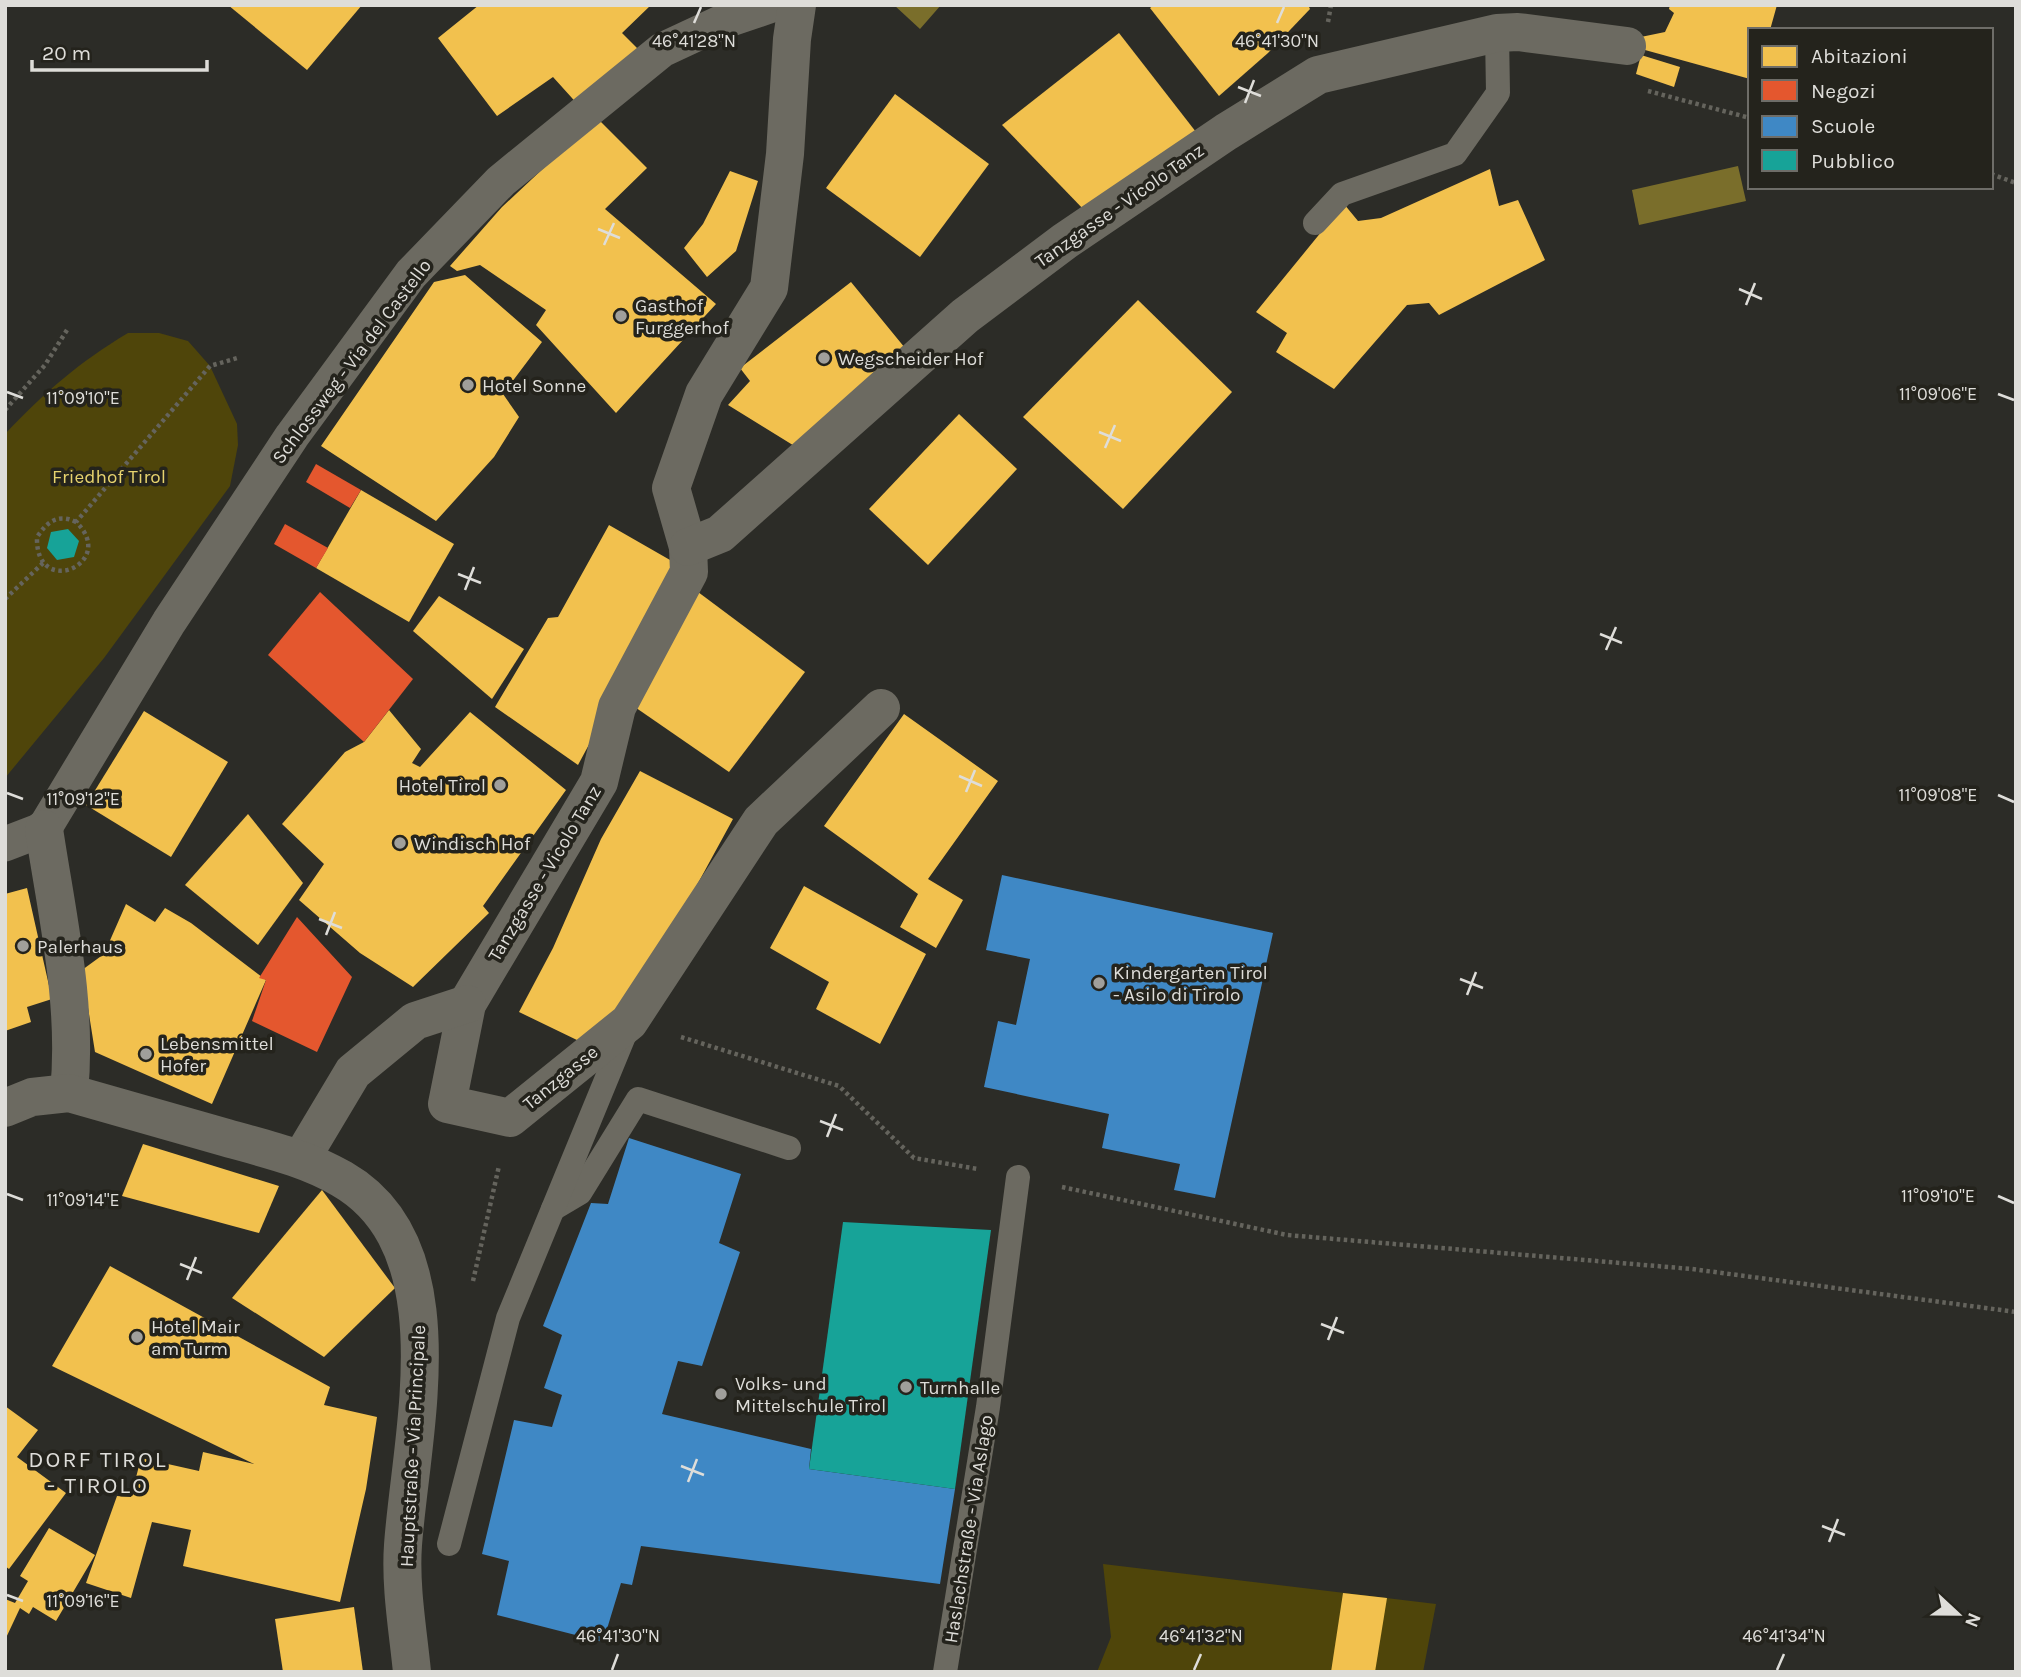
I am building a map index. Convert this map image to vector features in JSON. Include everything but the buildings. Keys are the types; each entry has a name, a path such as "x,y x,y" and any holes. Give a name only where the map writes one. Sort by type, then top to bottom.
{"street":[{"name":"Schlossweg - Via del Castello","path":"44,829 176,611 292,436 411,274 501,181 662,50 722,22 772,5"},
{"name":"Tanzgasse - Vicolo Tanz","path":"467,1003 599,782 617,707 689,572 688,547 671,488 704,394 768,288 785,154 792,39 797,5"},
{"name":"Tanzgasse - Vicolo Tanz","path":"688,547 720,534 965,316 1065,241 1226,132 1318,75 1497,33 1518,32 1627,46"},
{"path":"629,1022 761,821 881,708"},
{"path":"5,844 44,829 72,1014 73,1054 69,1093"},
{"path":"301,1159 353,1072 415,1021 467,1003"},
{"name":"Tanzgasse","path":"467,1003 447,1104 510,1118 586,1053 629,1022"},
{"name":"Hauptstraße - Via Principale","path":"5,1108 32,1097 69,1093 301,1159 344,1180 376,1209 401,1245 415,1284 422,1338 403,1549 412,1672"}],"lane":[{"path":"1315,223 1342,194 1455,154 1498,93 1497,33"},
{"path":"449,1544 508,1318 629,1022"},
{"path":"553,1209 580,1193 638,1099 789,1148"},
{"name":"Haslachstraße - Via Aslago","path":"945,1672 988,1407 1018,1177"}],"path":[{"path":"1993,175 2016,183"},
{"path":"5,410 45,365 66,330"},
{"path":"76,522 210,366 237,358"},
{"path":"62,517 76,522 85,530 90,543 86,558 74,569 53,570 43,563 36,550 37,537 46,524 62,517"},
{"path":"5,599 43,563"},
{"path":"629,1022 839,1086 914,1158 1018,1177 1287,1235 1692,1269 2016,1312"}],"green space":[{"name":"Friedhof Tirol","path":"128,333 159,333 188,341 210,366 237,424 238,445 230,486 104,658 5,778 5,434 63,379 93,355"},
{"path":"1103,1564 1436,1604 1423,1672 1097,1672 1111,1637"}],"shaded area":[{"path":"894,5 941,5 920,29"},
{"path":"1738,166 1746,201 1639,225 1632,190"}],"place":[{"name":"Gasthof Furggerhof","path":"621,316"},
{"name":"Wegscheider Hof","path":"824,358"},
{"name":"Hotel Sonne","path":"468,385"},
{"name":"Hotel Tirol","path":"500,785"},
{"name":"Windisch Hof","path":"400,843"},
{"name":"Palerhaus","path":"23,946"},
{"name":"Kindergarten Tirol - Asilo di Tirolo","path":"1099,983"},
{"name":"Lebensmittel Hofer","path":"146,1054"},
{"name":"Hotel Mair am Turm","path":"137,1337"},
{"name":"Turnhalle","path":"906,1387"},
{"name":"Volks- und Mittelschule Tirol","path":"721,1394"}],"district":[{"name":"DORF TIROL - TIROLO","path":"98,1472"}]}
